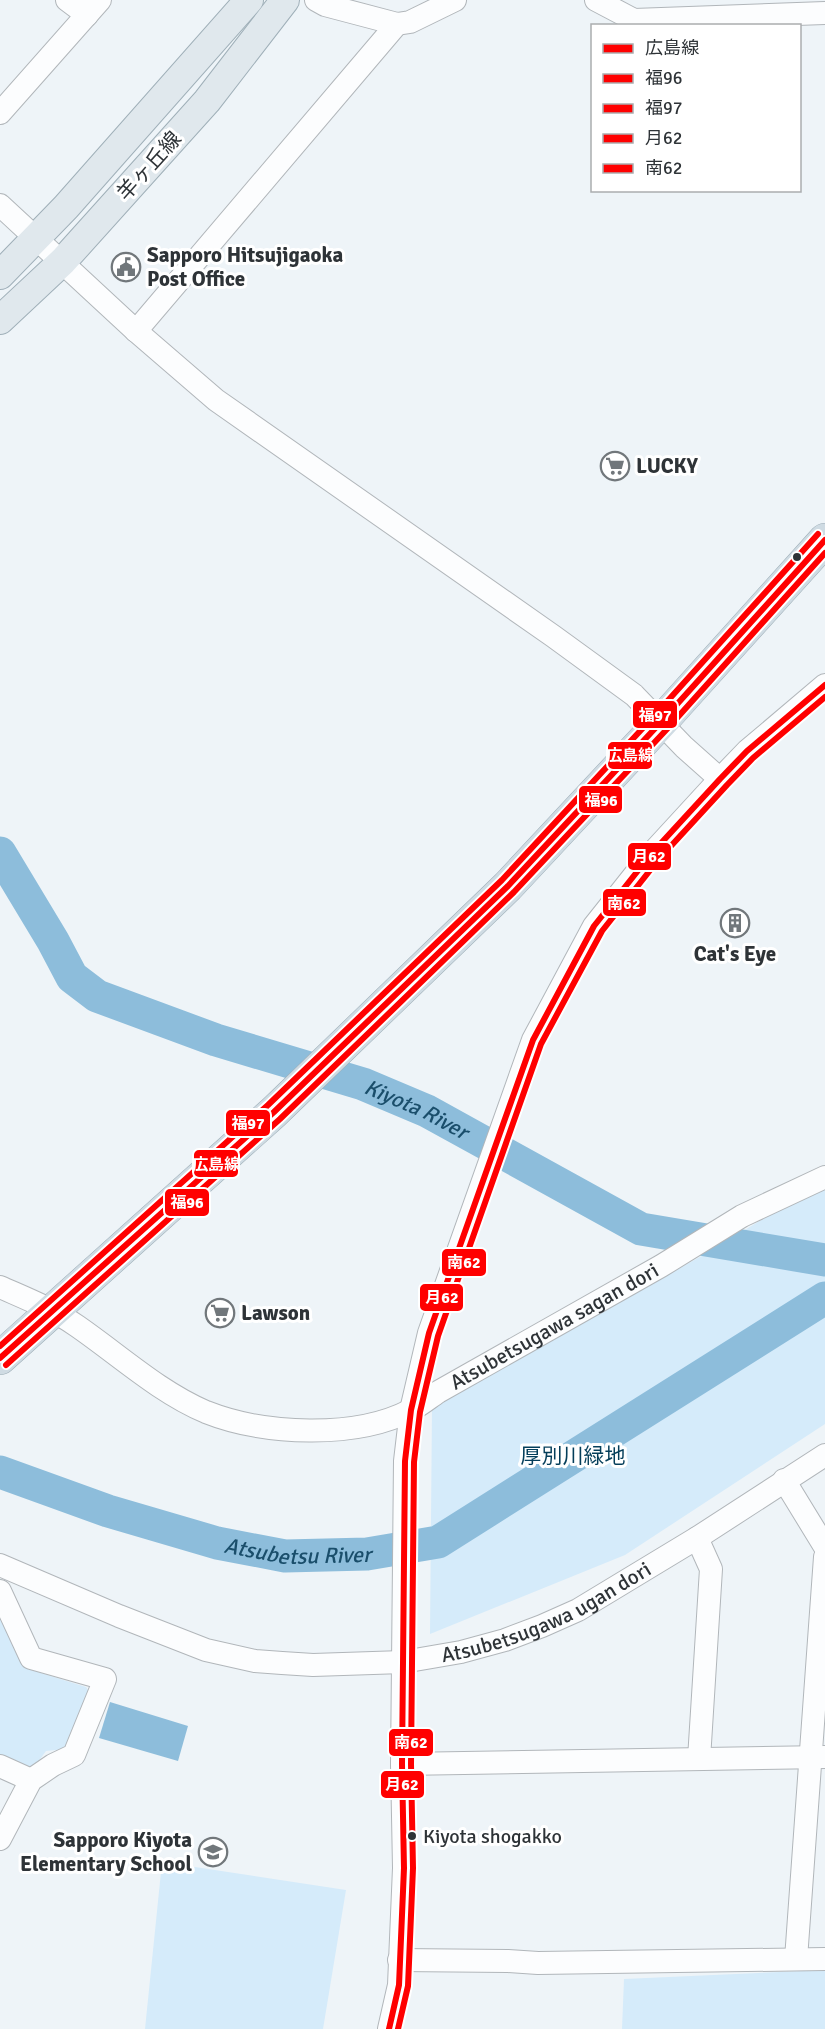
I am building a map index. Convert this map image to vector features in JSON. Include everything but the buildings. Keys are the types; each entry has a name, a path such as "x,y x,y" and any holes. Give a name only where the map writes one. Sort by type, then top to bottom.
{"highway":[{"path":"0,1358 274,1112 508,886 661,722 825,540"}],"main road":[{"name":"羊ヶ丘線","path":"0,320 63,261 207,101 285,0"},
{"name":"羊ヶ丘線","path":"0,275 66,207 246,1"}],"street":[{"path":"0,113 94,8 67,0"},
{"path":"316,0 325,5 397,24 410,22 455,0"},
{"path":"596,0 634,20 825,13"},
{"path":"136,331 397,24"},
{"path":"0,205 136,331 216,399 553,636 633,695 684,747 720,778"},
{"path":"389,2029 399,1984 404,1868 402,1764 405,1461 411,1410 429,1333 533,1040 594,926 652,853 720,778 759,740 825,686"},
{"name":"Atsubetsugawa sagan dori","path":"0,1287 52,1310 166,1390 206,1412 252,1426 298,1431 340,1429 383,1420 411,1410 438,1392 661,1266 742,1216 825,1177"},
{"name":"Atsubetsugawa ugan dori","path":"0,1565 206,1650 255,1661 282,1664 403,1662 461,1652 505,1640 542,1626 601,1597 825,1455"},
{"path":"784,1480 825,1547"},
{"path":"697,1538 711,1569 699,1759"},
{"path":"796,1959 817,1757 825,1557"},
{"path":"0,1591 31,1658 105,1679 74,1755 53,1765 31,1780 0,1839"},
{"path":"402,1764 817,1757"},
{"path":"0,1766 31,1780"},
{"path":"399,1960 538,1963 825,1959"}],"green space":[{"name":"厚別川緑地","path":"825,1189 825,1424 625,1555 430,1634 432,1407 705,1254 799,1197"},
{"path":"0,1617 28,1669 86,1687 90,1693 66,1749 46,1751 30,1773 0,1758"},
{"path":"162,1862 346,1890 323,2029 145,2029"},
{"path":"825,1970 825,2029 622,2029 624,1979"}],"water":[{"path":"110,1702 188,1726 178,1761 99,1738"}],"waterway":[{"name":"Kiyota River","path":"0,853 72,977 97,996 216,1040 363,1084 427,1111 641,1229 825,1260"},
{"name":"Atsubetsu River","path":"0,1472 108,1511 217,1543 285,1556 367,1554 438,1542 825,1298"}],"transit line":[{"name":"福97","path":"0,1346 268,1105 502,880 818,534"},
{"name":"広島線","path":"0,1358 274,1112 508,886 661,722 825,540"},
{"name":"福96","path":"6,1365 280,1119 514,892 668,728 825,553"},
{"name":"月62","path":"389,2029 399,1985 404,1868 402,1764 405,1461 411,1410 429,1333 533,1040 594,926 652,853 720,779 747,751 825,685"},
{"name":"南62","path":"398,2029 408,1986 413,1868 411,1764 414,1462 420,1412 438,1336 541,1044 602,931 659,859 727,785 753,758 825,697"}],"place":[{"name":"Sapporo Hitsujigaoka Post Office","path":"126,267"},
{"name":"LUCKY","path":"615,466"},
{"name":"Cat's Eye","path":"735,923"},
{"name":"Lawson","path":"220,1313"},
{"name":"Kiyota shogakko","path":"412,1836"},
{"name":"Sapporo Kiyota Elementary School","path":"213,1852"}]}
